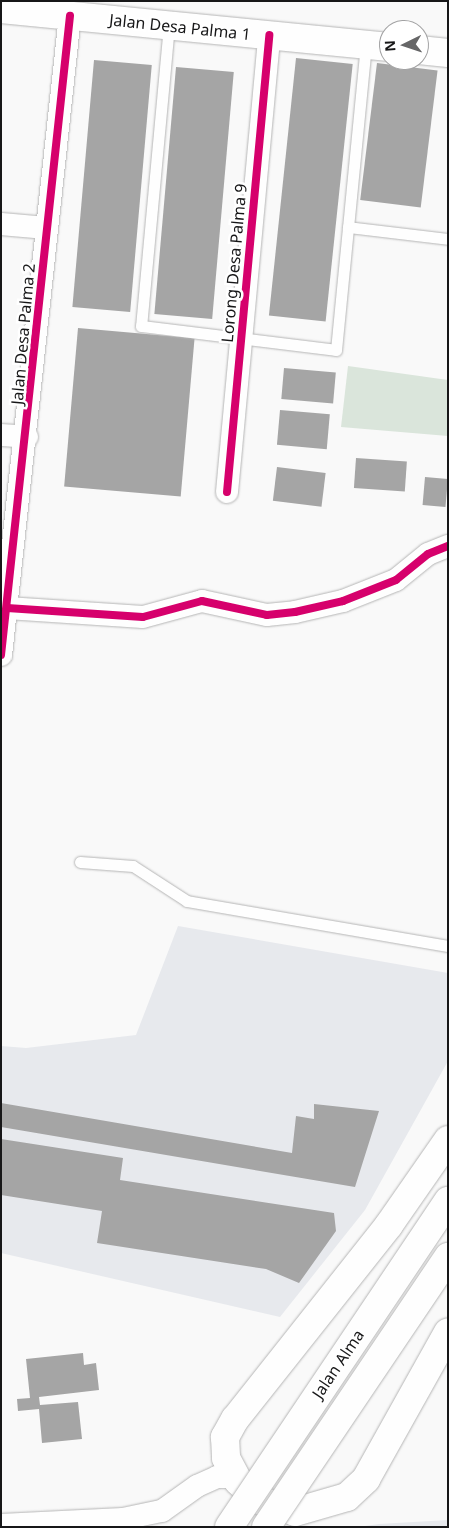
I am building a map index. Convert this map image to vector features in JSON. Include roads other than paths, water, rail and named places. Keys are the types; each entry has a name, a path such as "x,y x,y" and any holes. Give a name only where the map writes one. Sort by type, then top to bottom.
{"main road":[{"name":"Jalan Desa Palma 1","path":"1,9 378,46"},
{"path":"429,51 448,53"},
{"path":"448,1140 390,1225 235,1419 225,1437 226,1458 236,1477 259,1500 295,1512 347,1497 366,1479 448,1332"},
{"name":"Jalan Alma","path":"229,1527 448,1201"},
{"name":"Jalan Alma","path":"266,1527 448,1257"}],"street":[{"name":"Jalan Desa Palma 2","path":"1,655 27,437 70,16"},
{"name":"Lorong Desa Palma 9","path":"227,492 269,35"},
{"path":"1,224 47,228"},
{"path":"1,435 27,437"},
{"path":"6,608 143,617 202,602 267,615 295,612 343,601 396,580 428,554 448,546"},
{"path":"1,1525 123,1518 162,1511 197,1486 217,1477 236,1477"}],"lane":[{"path":"170,25 141,326 336,350 348,227 378,46"},
{"path":"348,227 448,238"},
{"path":"80,862 132,866 187,900 448,946"}]}
